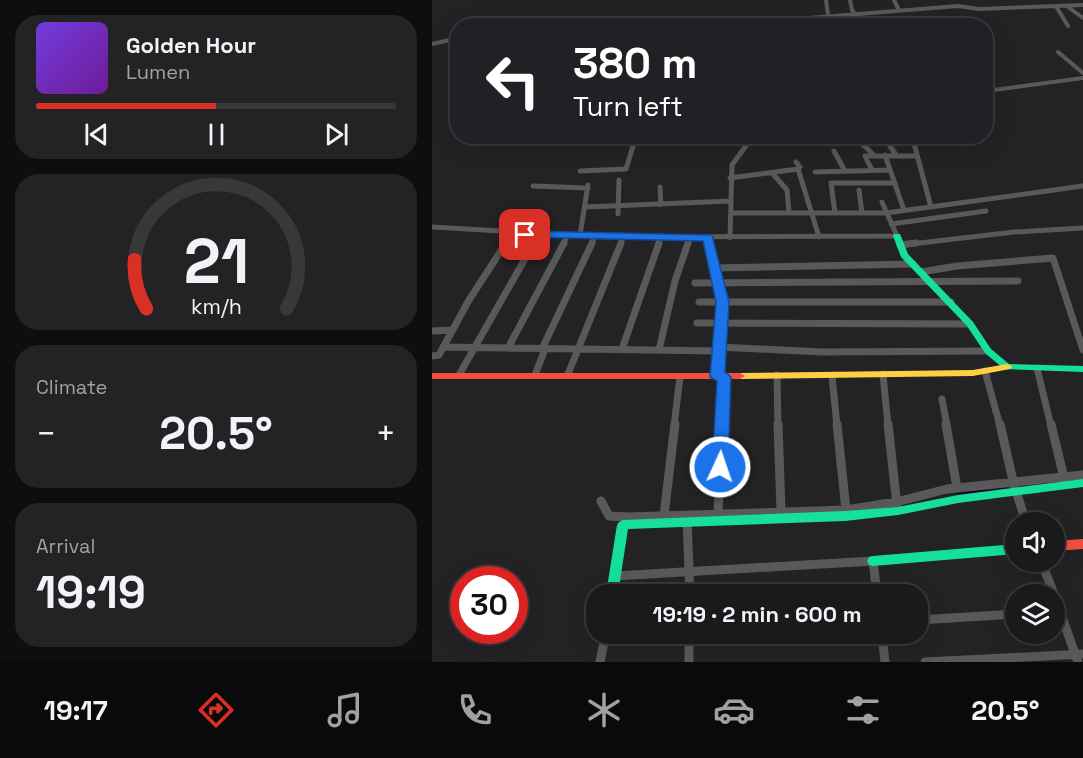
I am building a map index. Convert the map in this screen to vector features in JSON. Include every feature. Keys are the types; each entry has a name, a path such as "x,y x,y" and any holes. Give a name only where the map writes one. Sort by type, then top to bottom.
{"street":[{"path":"826,0 828,15"},
{"path":"850,0 858,18"},
{"path":"894,0 899,10"},
{"path":"945,0 951,6"},
{"path":"1074,0 1082,6"},
{"path":"796,18 951,6 970,6 979,9 1082,6"},
{"path":"1068,7 1083,18"},
{"path":"1057,8 1068,26"},
{"path":"432,44 450,40"},
{"path":"1058,52 1083,73"},
{"path":"993,90 1082,79"},
{"path":"580,171 626,169 634,144"},
{"path":"730,238 732,165 748,144"},
{"path":"862,144 874,155"},
{"path":"889,144 896,155"},
{"path":"914,144 931,207"},
{"path":"834,151 845,171"},
{"path":"885,155 904,210"},
{"path":"872,170 864,156 917,156"},
{"path":"730,178 773,174 797,166 819,237"},
{"path":"815,172 890,170"},
{"path":"773,174 787,190 789,212"},
{"path":"618,214 619,180"},
{"path":"835,213 831,183 895,183"},
{"path":"533,186 588,186 580,236"},
{"path":"731,213 886,213 1083,186"},
{"path":"660,187 661,205"},
{"path":"859,190 862,213"},
{"path":"585,207 731,201"},
{"path":"882,202 904,255 951,302 970,324 988,351 1007,367"},
{"path":"691,203 692,211"},
{"path":"891,224 986,211"},
{"path":"432,227 539,236 819,237 899,240 1083,228"},
{"path":"432,356 439,355 512,234"},
{"path":"508,348 568,235"},
{"path":"535,375 544,349 596,235"},
{"path":"568,375 624,235"},
{"path":"459,375 539,236"},
{"path":"622,350 661,236"},
{"path":"659,350 675,281 690,237"},
{"path":"708,238 723,302 719,349 721,377 718,513"},
{"path":"921,272 957,266 1053,258 1083,350"},
{"path":"714,268 913,264"},
{"path":"695,283 1018,281"},
{"path":"699,302 951,302"},
{"path":"697,323 970,324"},
{"path":"432,331 452,330"},
{"path":"443,347 822,352 988,351"},
{"path":"434,376 721,377 986,371 1007,367 1083,369"},
{"path":"1036,368 1064,478"},
{"path":"986,371 998,404 1013,488 1022,512"},
{"path":"883,374 897,507"},
{"path":"777,375 782,511"},
{"path":"832,375 846,510"},
{"path":"664,515 680,377"},
{"path":"942,399 957,488"},
{"path":"614,584 623,525 687,520 845,516 958,499 1083,475"},
{"path":"601,501 609,516 846,510 897,507 957,488 1013,488 1083,483"},
{"path":"687,520 690,584"},
{"path":"1065,545 1083,544"},
{"path":"615,576 873,561 1005,550"},
{"path":"873,561 876,584"},
{"path":"928,619 1005,615"},
{"path":"925,662 1079,657 1065,627"},
{"path":"600,662 604,644"},
{"path":"689,644 689,662"},
{"path":"883,644 885,662"}],"waterway":[{"path":"1044,484 1069,481"},
{"path":"961,494 1015,488"}],"traffic: fast":[{"path":"897,236 904,255 970,324 988,351 1007,367 1083,369"},
{"path":"614,584 623,525 845,516 898,511 958,499 1083,483"},
{"path":"873,561 1005,550"}],"traffic: slow":[{"path":"740,376 973,373 1007,367"}],"traffic: jam":[{"path":"434,376 740,376"},
{"path":"1065,545 1083,544"}],"route":[{"path":"525,235 708,238 723,302 717,377 724,377 720,467"}]}
